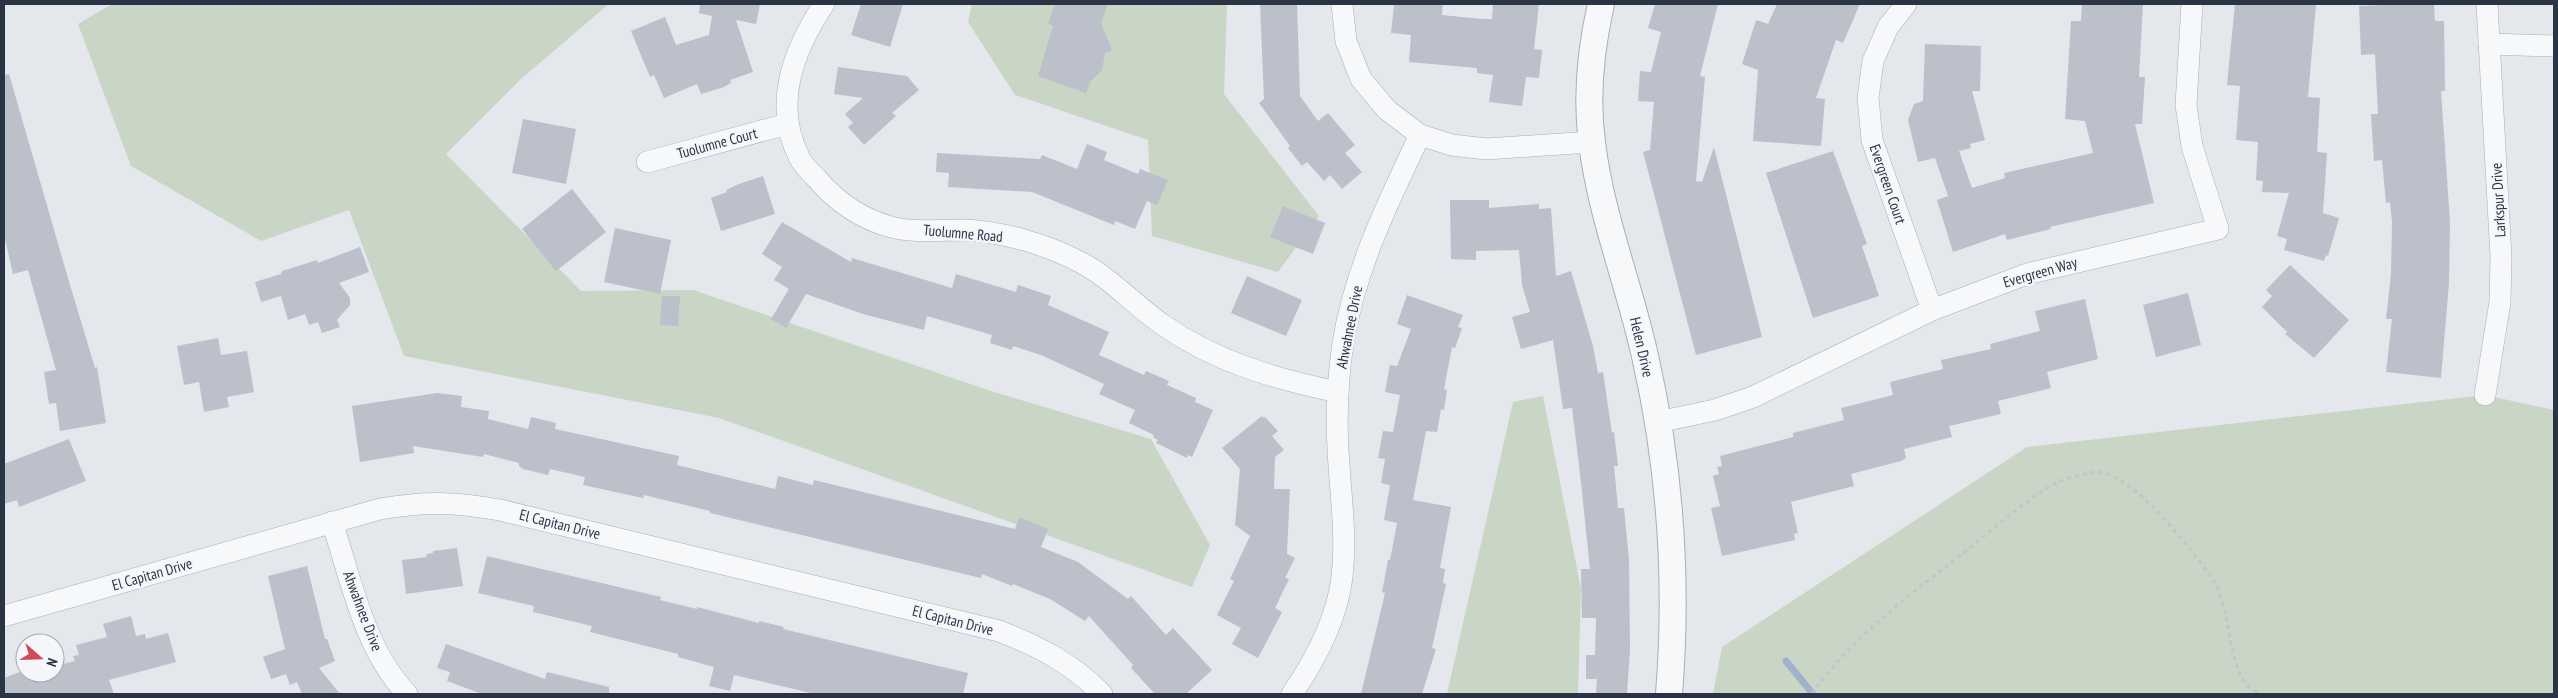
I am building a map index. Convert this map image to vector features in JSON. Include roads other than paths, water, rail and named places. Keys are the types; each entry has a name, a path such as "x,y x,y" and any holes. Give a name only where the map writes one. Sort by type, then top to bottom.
{"street":[{"name":"Tuolumne Road","path":"824,4 809,27 795,59 787,92 787,124 801,160 829,193 859,215 893,227 967,230 1002,235 1040,246 1080,262 1192,345 1266,375 1338,392"},
{"path":"1342,4 1346,41 1361,79 1387,110 1420,134 1452,145 1486,149 1591,142"},
{"name":"Helen Drive","path":"1601,4 1590,83 1591,142 1605,211 1631,298 1658,422 1671,556 1673,609 1669,694"},
{"name":"Evergreen Court","path":"1906,4 1888,28 1873,61 1868,98 1872,140 1932,310"},
{"name":"Evergreen Way","path":"1658,422 1715,410 1753,397 1932,310 2027,274 2218,229 2192,146 2186,105 2192,4"},
{"name":"Larkspur Drive","path":"2485,395 2500,302 2501,257 2487,4"},
{"path":"2489,44 2554,46"},
{"name":"Tuolumne Court","path":"647,162 787,124"},
{"name":"Ahwahnee Drive","path":"1292,694 1317,655 1333,617 1342,578 1344,540 1337,447 1338,392 1343,344 1353,296 1368,249 1420,134"},
{"name":"El Capitan Drive","path":"4,616 380,509 421,502 460,503 500,510 1000,631 1034,644 1066,664 1102,694"},
{"name":"Ahwahnee Drive","path":"332,522 366,625 381,658 406,694"}],"waterway":[{"path":"1786,661 1813,694"}]}
